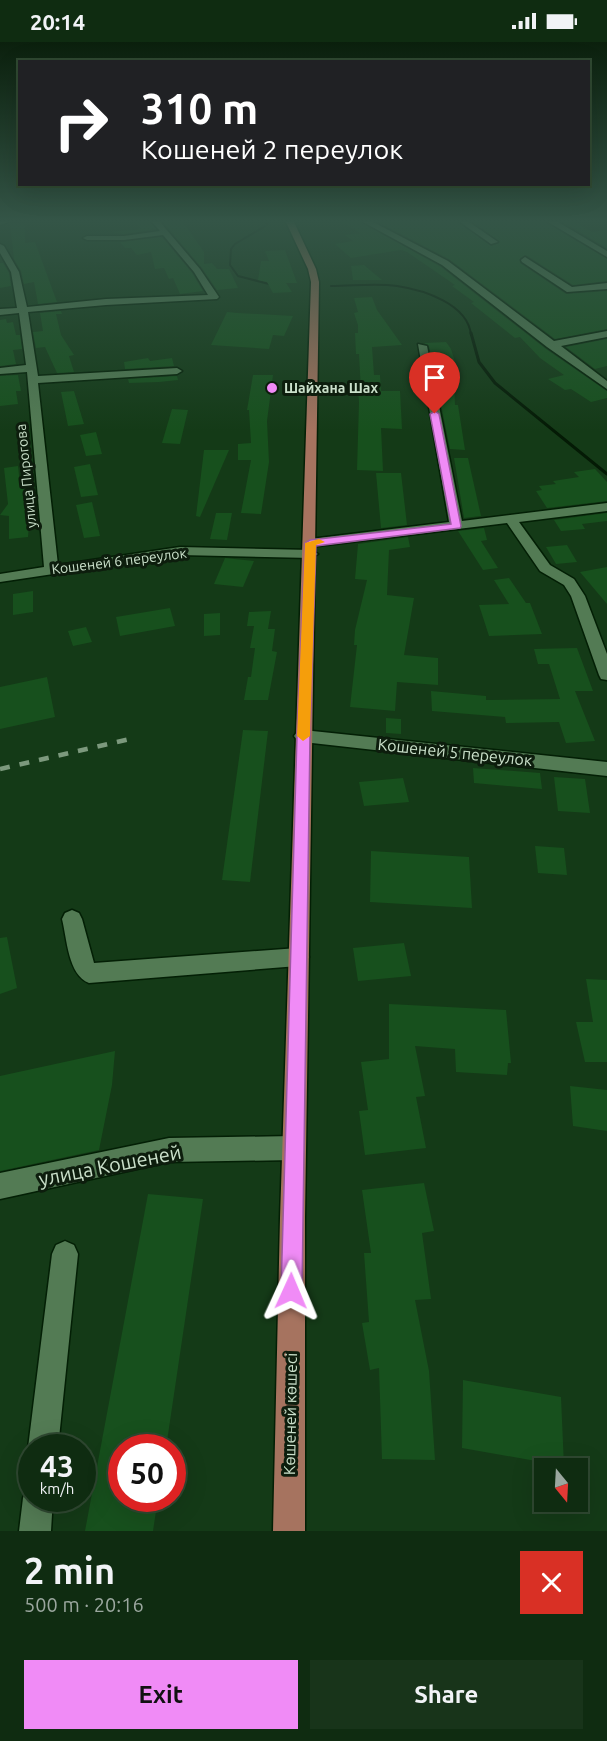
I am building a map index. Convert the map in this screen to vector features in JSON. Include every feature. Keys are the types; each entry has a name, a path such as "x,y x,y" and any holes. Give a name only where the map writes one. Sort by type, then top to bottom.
{"main road":[{"name":"Көшеней көшесі","path":"289,1531 293,1148 303,736 311,549 315,291"}],"street":[{"name":"улица Пирогова","path":"18,291 31,368 51,569"},
{"path":"0,312 106,302 214,297 210,291"},
{"path":"482,291 607,386"},
{"path":"551,345 607,334"},
{"path":"422,346 456,526"},
{"path":"0,371 31,368"},
{"path":"32,380 177,371"},
{"name":"Кошеней 6 переулок","path":"0,578 180,551 311,549 456,526 607,507"},
{"path":"511,519 545,568 569,582 578,596 607,675"},
{"name":"Кошеней 5 переулок","path":"303,736 607,769"},
{"path":"72,919 88,973 298,957"},
{"name":"улица Кошеней","path":"0,1186 169,1150 293,1148"},
{"path":"45,1434 65,1254"},
{"path":"34,1531 36,1512"}],"building":[{"path":"36,291 53,291 57,302 38,304"},
{"path":"179,291 199,291 180,294"},
{"path":"460,291 472,291 546,349 607,391 607,398 591,402 571,389 565,390 548,379 564,375 540,358 520,337 515,338 471,303 474,302"},
{"path":"492,291 562,291 566,294 607,291 607,329 555,339"},
{"path":"372,297 377,310 402,345 372,347 374,375 380,375 381,391 400,391 402,429 381,428 383,471 357,470 358,391 361,391 359,354 356,354 355,333 358,333 358,325 354,313 358,312 354,298"},
{"path":"61,311 62,314 56,314 61,335 74,355 69,356 74,372 57,373 45,347 36,348 33,332 43,331 40,313"},
{"path":"227,312 293,316 284,336 273,335 269,349 211,345"},
{"path":"6,319 7,323 13,322 16,335 20,335 22,349 13,350 16,364 0,366 0,320"},
{"path":"607,339 607,366 595,369 566,347"},
{"path":"446,342 451,349 460,378 454,378 455,405 458,405 465,450 450,449 429,346 424,343"},
{"path":"148,358 150,361 172,358 174,366 125,369 124,362"},
{"path":"18,375 21,391 16,391 18,404 0,406 0,376"},
{"path":"253,375 273,375 267,421 269,462 261,514 241,513 251,460 238,460 238,444 251,443 249,410 247,410"},
{"path":"177,376 178,380 159,382 129,383 128,379"},
{"path":"74,391 84,424 68,426 61,392"},
{"path":"172,409 188,410 180,444 162,443"},
{"path":"96,432 102,454 86,456 80,435"},
{"path":"204,450 229,450 200,517 196,516"},
{"path":"454,458 468,458 481,516 464,518"},
{"path":"90,464 98,495 81,497 74,467"},
{"path":"18,466 20,484 25,483 28,508 30,508 28,537 9,539 9,516 0,515 8,504 4,468"},
{"path":"595,469 607,482 607,501 547,508 536,491 542,490 539,486 556,484 553,481 579,477 574,472"},
{"path":"376,473 401,473 407,525 381,528"},
{"path":"92,502 100,536 84,538 76,505"},
{"path":"216,513 232,513 227,540 210,539"},
{"path":"607,513 607,521 582,524 585,529 561,531 554,520"},
{"path":"484,528 487,540 481,541 498,568 483,570 458,531"},
{"path":"408,537 410,547 389,550 387,595 414,598 404,655 438,658 438,685 397,682 395,711 350,707 357,645 354,645 355,630 367,580 355,579 358,544"},
{"path":"567,545 577,562 556,564 546,547"},
{"path":"225,558 254,561 243,587 214,584"},
{"path":"607,567 607,604 580,572"},
{"path":"509,578 526,603 530,603 542,634 489,636 479,605 509,604 494,580"},
{"path":"33,591 33,612 13,615 13,594"},
{"path":"170,608 175,626 120,636 116,617"},
{"path":"271,611 268,629 275,629 272,651 277,652 268,700 244,700 248,677 251,677 255,648 250,648 254,626 247,626 249,612"},
{"path":"220,613 220,635 204,636 204,614"},
{"path":"86,627 92,642 73,646 68,631"},
{"path":"577,648 593,691 575,691 595,741 566,743 559,722 506,723 505,717 432,711 431,691 486,696 486,700 560,699 549,664 538,664 534,649"},
{"path":"47,677 55,717 0,729 0,687"},
{"path":"386,718 401,719 401,734 386,733"},
{"path":"243,730 268,731 250,882 222,880"},
{"path":"473,768 540,773 542,789 474,783"},
{"path":"554,777 585,779 590,813 558,811"},
{"path":"403,778 409,802 364,806 359,782"},
{"path":"535,846 564,848 567,875 538,873"},
{"path":"371,851 469,857 472,908 370,902"},
{"path":"7,937 17,988 0,994 0,938"},
{"path":"404,943 411,976 358,981 353,948"},
{"path":"586,979 607,980 607,1062 585,1062 576,1022 593,1022"},
{"path":"389,1004 506,1010 511,1063 508,1063 507,1075 456,1072 455,1049 415,1046 425,1096 416,1097 426,1148 365,1155 359,1111 368,1110 361,1062 389,1059"},
{"path":"115,1051 112,1085 99,1150 0,1171 0,1076"},
{"path":"570,1086 607,1090 607,1131 573,1126"},
{"path":"424,1183 434,1231 422,1233 431,1299 415,1300 429,1371 435,1460 382,1459 379,1368 370,1370 362,1323 369,1322 364,1253 371,1253 362,1190"},
{"path":"148,1194 203,1199 168,1434 108,1434 108,1512 156,1512 153,1531 85,1531 89,1512 96,1512 96,1472"},
{"path":"463,1380 561,1397 564,1458 534,1458 534,1461 462,1448"}],"waterway":[{"path":"421,291 443,300 453,307 468,324 471,335"},
{"path":"471,333 479,362 495,383 607,474"}],"railway":[{"path":"0,769 134,738"}],"slow traffic":[{"path":"303,736 310,543 319,542"}],"place":[{"name":"Шайхана Шах","path":"272,388"}],"route":[{"path":"291,1291 303,736 310,543 456,526 435,414"}]}
